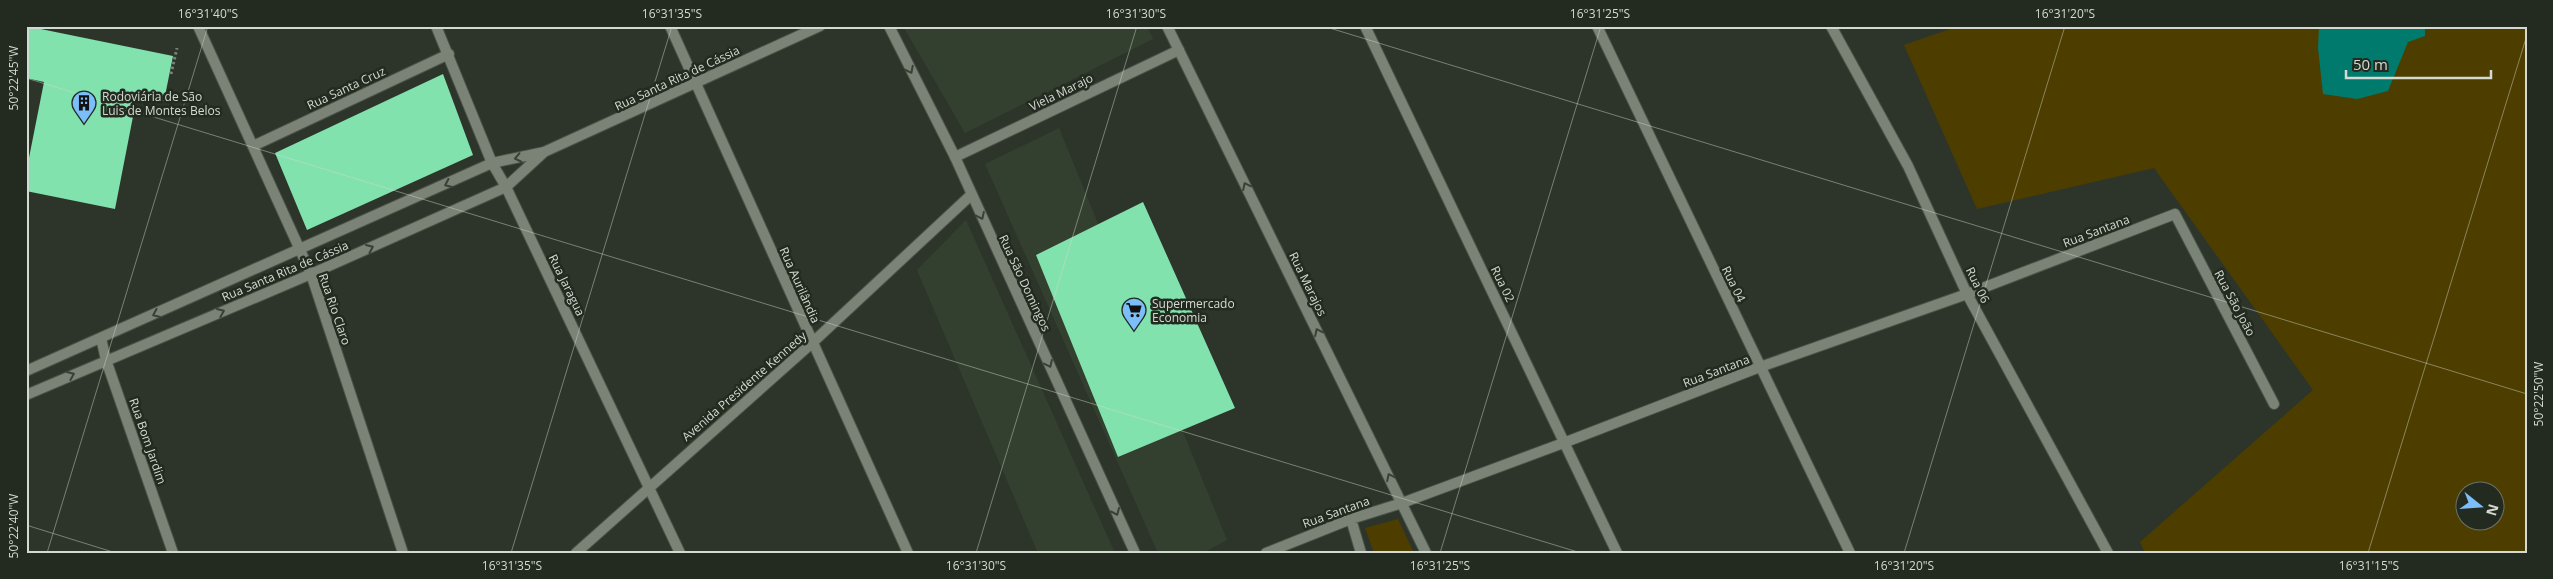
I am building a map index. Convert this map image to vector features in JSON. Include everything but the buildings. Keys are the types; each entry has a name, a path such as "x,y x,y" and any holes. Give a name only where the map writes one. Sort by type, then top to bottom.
{"street":[{"name":"Rua Rio Claro","path":"198,26 311,274 403,553"},
{"name":"Rua Jaragua","path":"436,26 449,54 492,164 506,187 680,553"},
{"name":"Rua Aurilândia","path":"670,26 908,553"},
{"name":"Rua Santa Rita de Cássia","path":"26,371 300,251 492,164 544,152 820,26"},
{"name":"Rua São Domingos","path":"888,26 955,158 1135,553"},
{"name":"Rua Marajos","path":"1167,26 1426,553"},
{"name":"Rua 02","path":"1366,26 1566,442 1617,553"},
{"name":"Rua 04","path":"1597,26 1850,553"},
{"name":"Rua 06","path":"1831,26 1908,166 1967,294 2108,553"},
{"name":"Viela Marajo","path":"955,158 1179,50"},
{"name":"Rua Santa Cruz","path":"253,146 449,54"},
{"name":"Rua Santa Rita de Cássia","path":"26,394 311,274 506,187 544,152"},
{"name":"Avenida Presidente Kennedy","path":"576,553 812,342 971,195"},
{"name":"Rua Santana","path":"1266,553 1351,519 1402,503 1760,367 1967,294 2175,214"},
{"name":"Rua São João","path":"2175,214 2274,404"},
{"name":"Rua Bom Jardim","path":"101,338 106,360 173,553"},
{"path":"1351,519 1361,553"}],"path":[{"path":"171,74 177,48"}],"shaded area":[{"path":"903,26 1147,26 1153,39 965,133"},
{"path":"1959,26 2527,26 2527,553 2145,553 2140,542 2313,390 2154,168 1977,209 1904,45"},
{"path":"1059,128 1227,540 1203,553 1158,553 985,164"},
{"path":"966,220 1115,553 1038,553 917,270"},
{"path":"1398,519 1414,553 1374,553 1365,528"}],"water":[{"path":"2319,26 2425,26 2425,36 2408,42 2388,91 2357,99 2323,94 2318,48"}],"place":[{"name":"Rodoviária de São Luis de Montes Belos","path":"84,124"},
{"name":"Supermercado Economia","path":"1134,331"}]}
